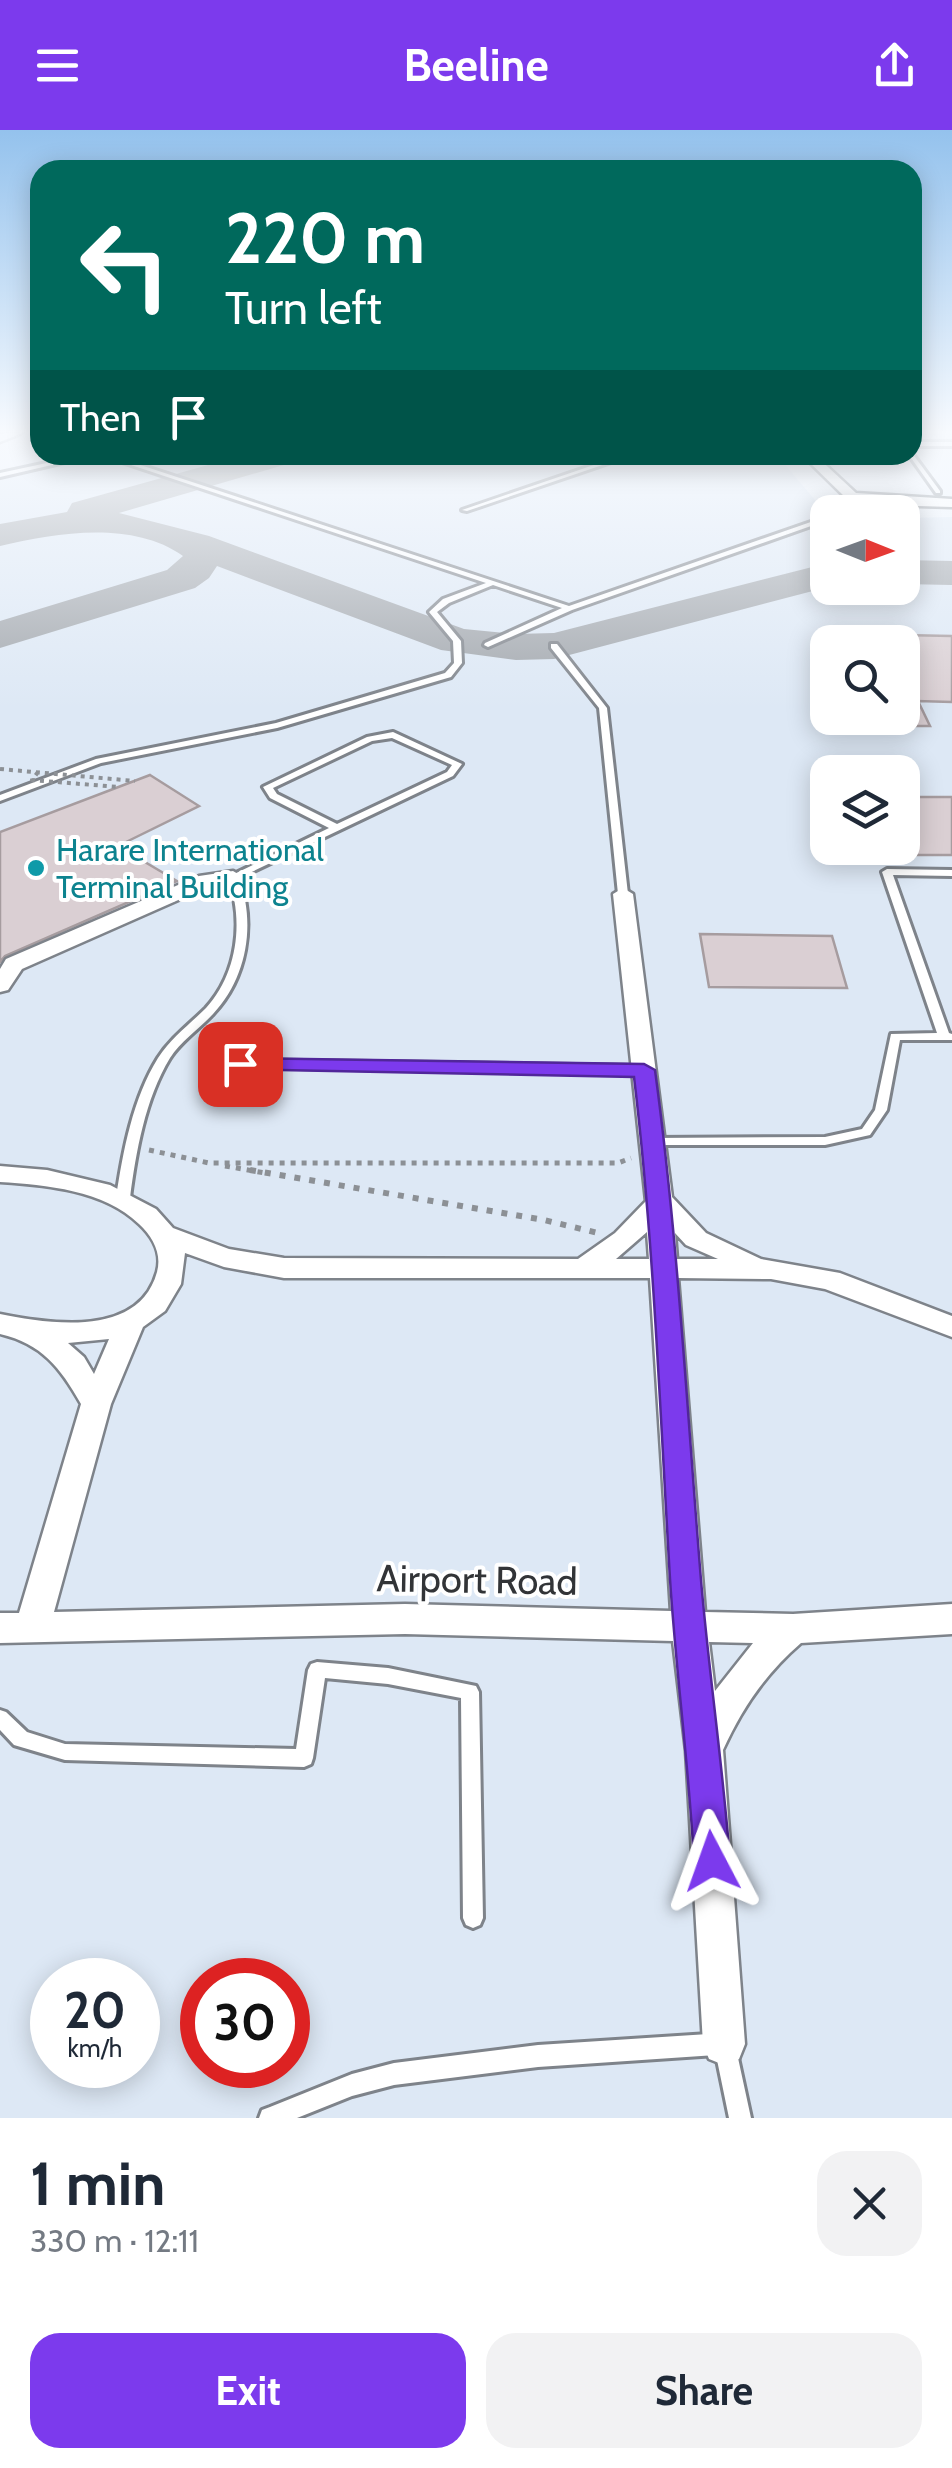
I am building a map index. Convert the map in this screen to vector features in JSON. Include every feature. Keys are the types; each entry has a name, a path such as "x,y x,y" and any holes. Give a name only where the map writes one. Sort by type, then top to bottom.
{"street":[{"path":"0,985 14,964 206,880 233,876"},
{"path":"623,894 653,1142 690,1626 705,1751 724,2044"},
{"path":"0,1174 44,1178 122,1198 163,1234 224,1258 284,1268 772,1270 811,1275 853,1287 952,1326"},
{"path":"586,1267 625,1239 657,1201"},
{"path":"657,1201 696,1240 772,1270"},
{"path":"16,1628 96,1404 130,1323 165,1288 173,1265 163,1234"},
{"path":"0,1324 36,1332 95,1330 130,1323"},
{"path":"36,1332 74,1364 96,1404"},
{"name":"Airport Road","path":"16,1628 405,1619 793,1629 952,1618"},
{"path":"705,1751 721,1712 740,1681 764,1652 793,1629"}],"lane":[{"path":"313,525 569,608"},
{"path":"488,646 569,608 809,525"},
{"path":"0,798 99,761 277,725 448,674 458,663 457,640 433,612 446,601 490,584"},
{"path":"554,646 603,708 623,894"},
{"path":"122,1198 130,1146 163,1058 222,995 240,950 243,897 233,876 450,774 457,764 393,735 370,739 268,787 273,796 335,827"},
{"path":"653,1142 824,1140 866,1132 881,1110 895,1036 948,1036 887,872 952,873"},
{"path":"240,1064 644,1070"},
{"path":"0,1718 21,1740 65,1752 304,1758 317,1670 388,1676 470,1692 474,1918"},
{"path":"270,2118 352,2085 394,2074 538,2056 724,2044 740,2118"}],"path":[{"path":"0,770 134,781"},
{"path":"38,772 32,780 118,787"},
{"path":"209,1164 618,1162 641,1154 653,1142"},
{"path":"130,1146 209,1164 544,1220 625,1239"}],"shaded area":[{"path":"0,525 810,525 810,605 920,605 920,525 952,525 952,2118 0,2118"}],"building":[{"path":"920,635 952,636 952,702 920,701"},
{"path":"920,705 930,726 920,726"},
{"path":"150,775 199,806 118,846 177,881 5,956 0,962 0,832"},
{"path":"920,797 952,797 952,855 920,855"},
{"path":"700,934 832,936 847,988 709,987"}],"taxiway":[{"path":"0,535 52,525"},
{"path":"0,635 181,579 195,570 203,556 194,545 181,539 126,525"},
{"path":"195,544 457,641 516,647 554,646 810,580"},
{"path":"920,572 952,573"}],"place":[{"name":"Harare International Terminal Building","path":"36,868"}],"route":[{"path":"240,1064 644,1070 656,1162 686,1586 705,1751 712,1861"}]}
